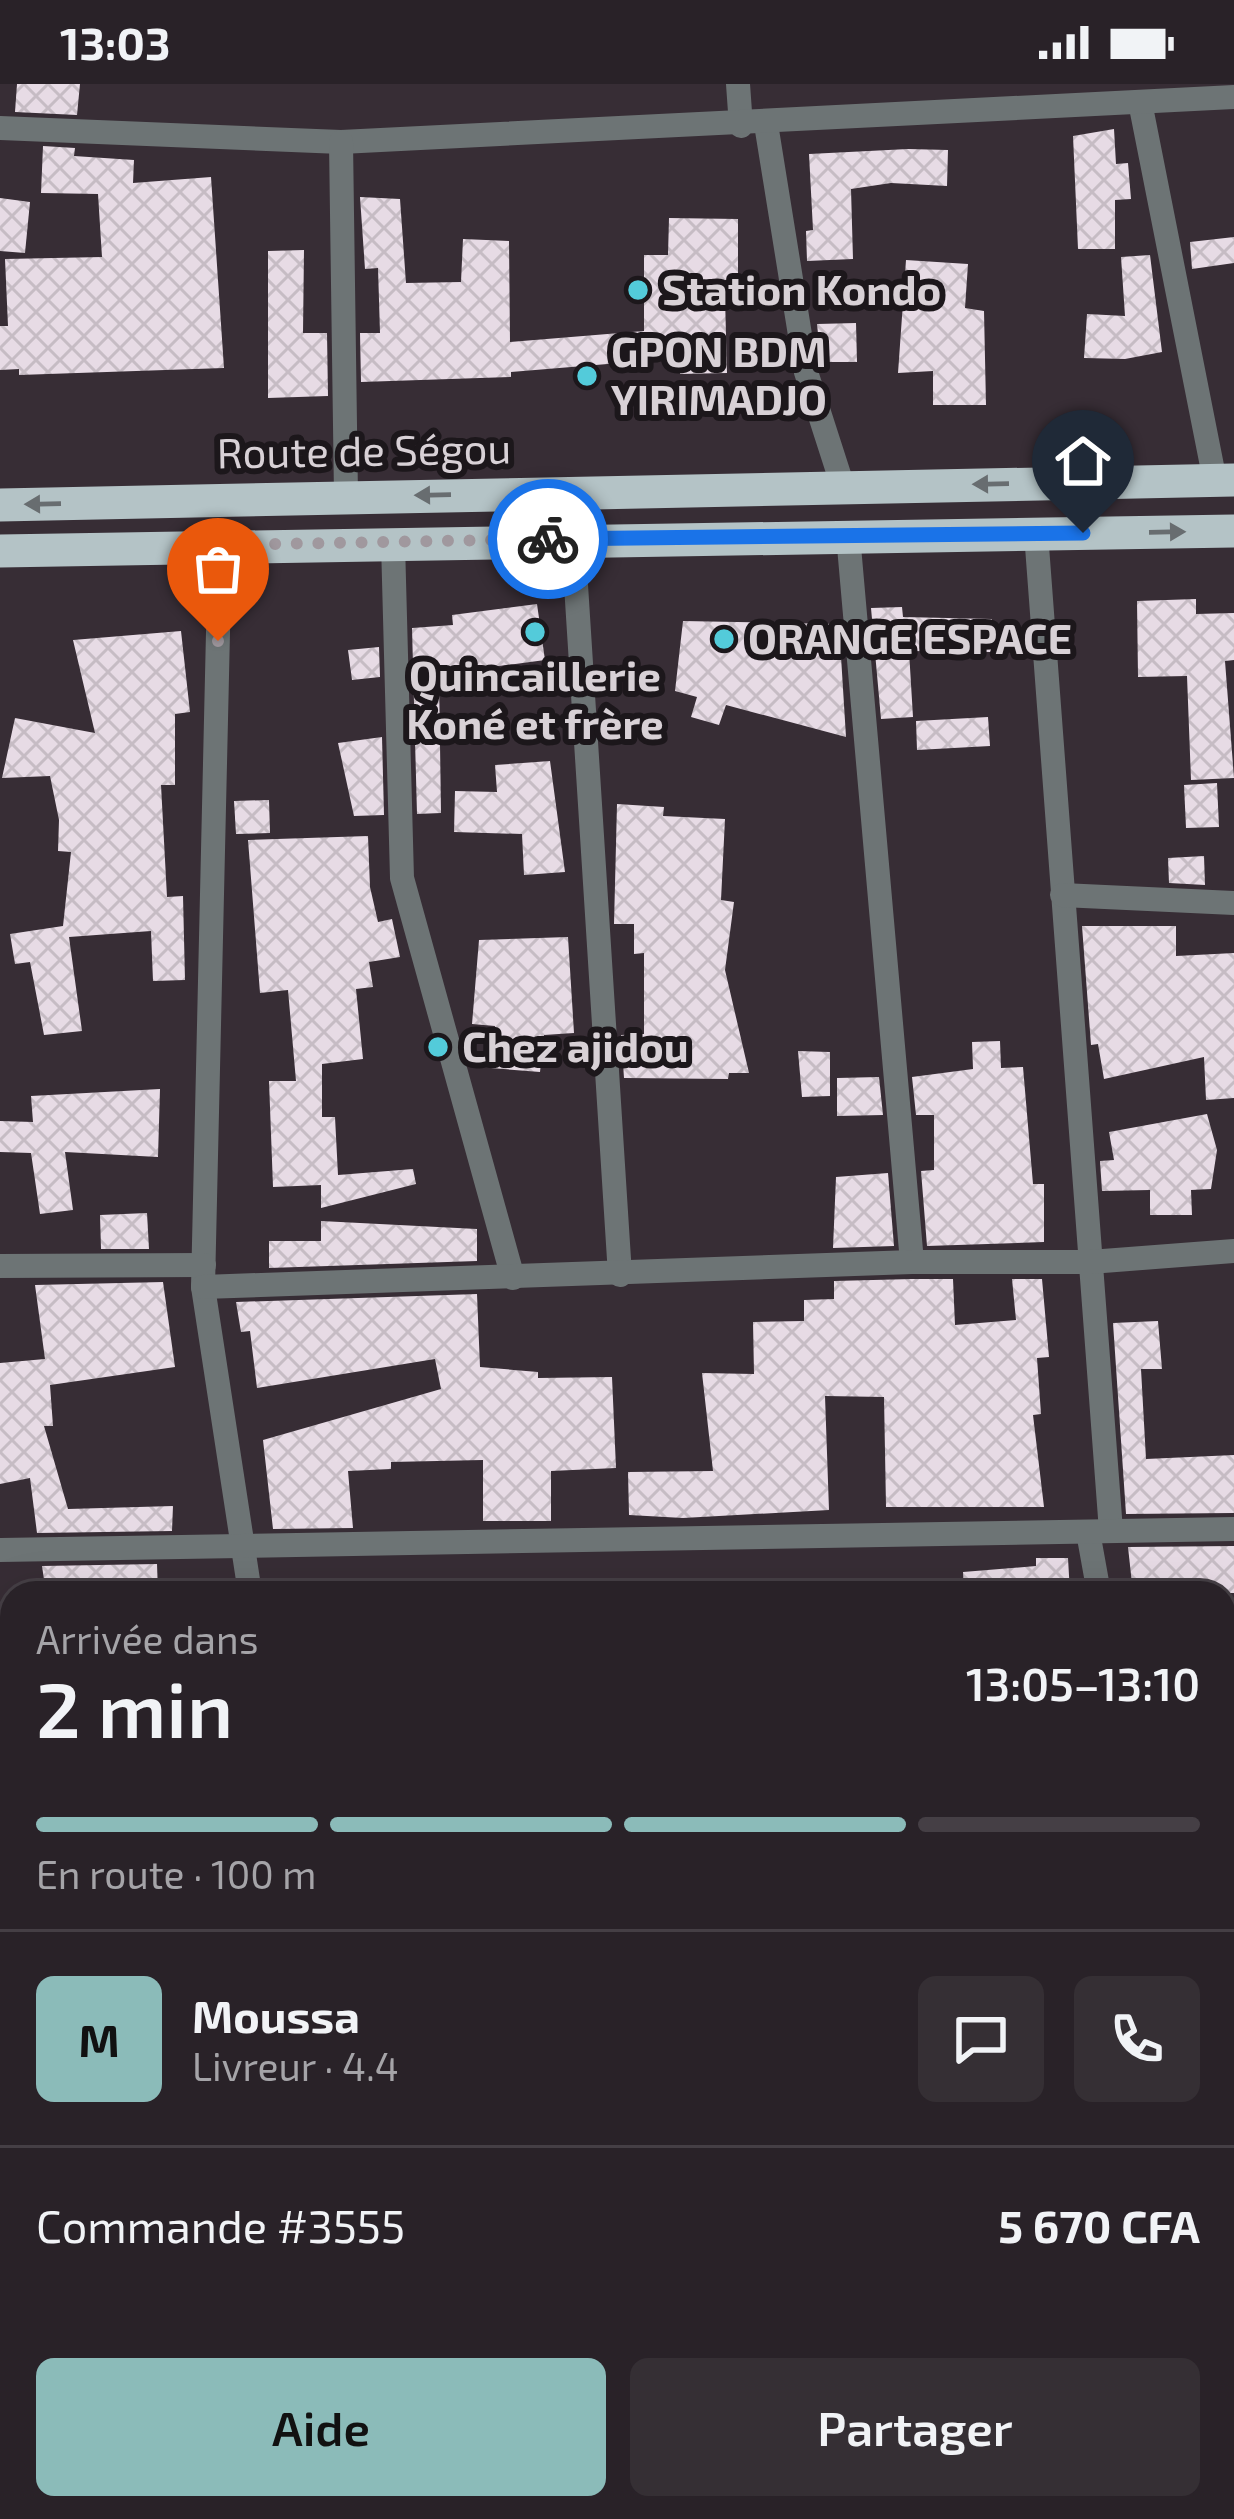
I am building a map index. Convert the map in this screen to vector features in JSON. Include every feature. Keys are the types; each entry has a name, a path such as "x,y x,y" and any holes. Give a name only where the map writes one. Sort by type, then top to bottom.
{"highway":[{"name":"Route de Ségou","path":"0,505 1225,480"},
{"path":"0,551 573,538 1234,531"}],"street":[{"path":"738,84 753,125 806,372 843,487"},
{"path":"0,128 341,142 753,125 1011,97 1140,102 1226,93"},
{"path":"1140,102 1225,480"},
{"path":"341,142 346,496"},
{"path":"1036,533 1090,1262 1099,1581"},
{"path":"848,535 912,1262"},
{"path":"573,538 620,1276"},
{"path":"393,542 401,878 514,1278"},
{"path":"220,545 203,1276 247,1581"},
{"path":"1062,895 1234,903"},
{"path":"0,1266 203,1276 514,1278 912,1262 1090,1262 1234,1251"},
{"path":"0,1550 1234,1529"}],"building":[{"path":"17,84 80,84 77,115 15,112"},
{"path":"1114,129 1116,164 1128,163 1131,199 1115,200 1115,249 1078,249 1073,136"},
{"path":"43,146 75,148 74,156 134,160 133,183 211,177 224,368 19,375 19,369 0,370 0,326 8,326 5,259 102,257 98,194 41,193"},
{"path":"948,150 947,186 891,183 851,189 853,259 807,261 806,231 813,230 809,154"},
{"path":"360,197 400,199 406,283 461,282 463,239 509,241 510,342 644,331 644,255 668,255 669,218 738,219 738,297 725,297 727,373 680,374 680,358 511,372 511,377 361,382 360,333 380,333 378,268 365,269"},
{"path":"0,198 30,202 25,253 0,251"},
{"path":"1234,237 1234,263 1192,269 1190,242"},
{"path":"304,250 303,333 327,333 328,396 268,398 268,251"},
{"path":"1150,255 1162,352 1125,359 1084,358 1087,314 1125,316 1121,257"},
{"path":"906,260 968,264 965,308 984,311 986,405 933,405 933,371 898,373"},
{"path":"856,323 857,362 821,362 817,324"},
{"path":"1196,599 1196,614 1234,613 1234,660 1225,661 1234,778 1191,780 1187,676 1138,677 1137,601"},
{"path":"537,604 545,660 439,674 441,813 417,814 412,628 453,625 452,615"},
{"path":"902,607 903,617 992,619 992,652 909,651 913,717 881,719 871,608"},
{"path":"683,621 839,624 846,737 726,705 719,725 691,717 697,697 675,691"},
{"path":"181,631 190,712 175,714 175,785 161,785 167,897 183,896 185,980 153,981 151,931 69,937 82,1031 44,1035 30,962 15,964 10,934 63,926 71,852 58,851 59,820 50,776 2,778 15,718 95,733 73,640"},
{"path":"379,647 380,677 352,680 348,650"},
{"path":"988,717 990,746 917,750 916,721"},
{"path":"382,737 384,815 354,816 338,743"},
{"path":"550,761 565,872 524,875 522,834 454,832 455,791 497,792 495,765"},
{"path":"1217,783 1219,827 1186,828 1184,785"},
{"path":"269,800 270,833 236,834 234,801"},
{"path":"617,804 664,807 663,816 725,819 721,900 734,902 725,970 749,1073 729,1073 728,1079 624,1078 621,1035 644,1034 644,953 634,954 634,924 614,924"},
{"path":"368,836 370,887 378,922 392,919 400,957 369,962 373,987 356,989 363,1059 322,1064 322,1117 335,1117 338,1175 413,1169 416,1184 321,1208 321,1185 273,1187 269,1081 296,1081 288,990 260,993 248,840"},
{"path":"1204,856 1205,885 1169,883 1168,858"},
{"path":"1082,926 1176,926 1176,956 1234,953 1234,1098 1206,1100 1204,1057 1104,1079 1098,1044 1091,1045"},
{"path":"568,937 574,1033 544,1035 540,1072 491,1068 495,1026 472,1024 479,940"},
{"path":"1000,1041 1001,1068 1023,1067 1033,1184 1044,1184 1044,1242 927,1246 921,1171 934,1170 934,1115 916,1115 912,1077 973,1069 972,1042"},
{"path":"798,1051 830,1052 830,1096 802,1097"},
{"path":"879,1077 883,1115 837,1116 837,1078"},
{"path":"160,1089 158,1157 65,1152 73,1210 40,1214 31,1153 0,1152 0,1121 33,1122 31,1096"},
{"path":"1207,1114 1217,1150 1211,1189 1191,1190 1192,1215 1150,1215 1150,1190 1102,1191 1100,1161 1114,1160 1109,1132"},
{"path":"888,1173 894,1246 833,1248 836,1177"},
{"path":"147,1213 149,1249 101,1249 100,1215"},
{"path":"321,1221 477,1229 477,1261 269,1268 269,1241 321,1241"},
{"path":"953,1279 955,1325 1016,1320 1012,1279 1042,1279 1049,1357 1037,1358 1041,1414 1033,1415 1044,1507 886,1507 884,1397 825,1396 829,1510 683,1518 629,1515 628,1472 713,1471 702,1373 754,1374 753,1322 804,1321 804,1300 834,1299 834,1281"},
{"path":"163,1282 175,1367 50,1385 53,1426 44,1426 68,1509 173,1506 172,1531 37,1533 30,1478 0,1484 0,1363 45,1359 35,1285"},
{"path":"477,1294 480,1367 538,1372 538,1378 612,1377 616,1468 551,1471 551,1521 483,1521 483,1460 391,1462 391,1469 348,1471 353,1528 273,1529 263,1440 441,1389 435,1359 257,1388 250,1331 241,1332 236,1302"},
{"path":"1158,1321 1162,1369 1141,1369 1146,1459 1234,1455 1234,1513 1126,1514 1113,1323"},
{"path":"1234,1546 1234,1581 1132,1581 1128,1547"},
{"path":"1036,1558 1068,1558 1069,1581 963,1581 963,1572 1036,1566"},
{"path":"157,1564 158,1581 44,1581 42,1566"}],"way so far":[{"path":"218,641 220,545 548,539"}],"place":[{"name":"Station Kondo","path":"638,290"},
{"name":"GPON BDM YIRIMADJO","path":"587,376"},
{"name":"Quincaillerie Koné et frère","path":"535,632"},
{"name":"ORANGE ESPACE","path":"724,639"},
{"name":"Chez ajidou","path":"438,1047"}],"route":[{"path":"548,539 1083,533"}]}
